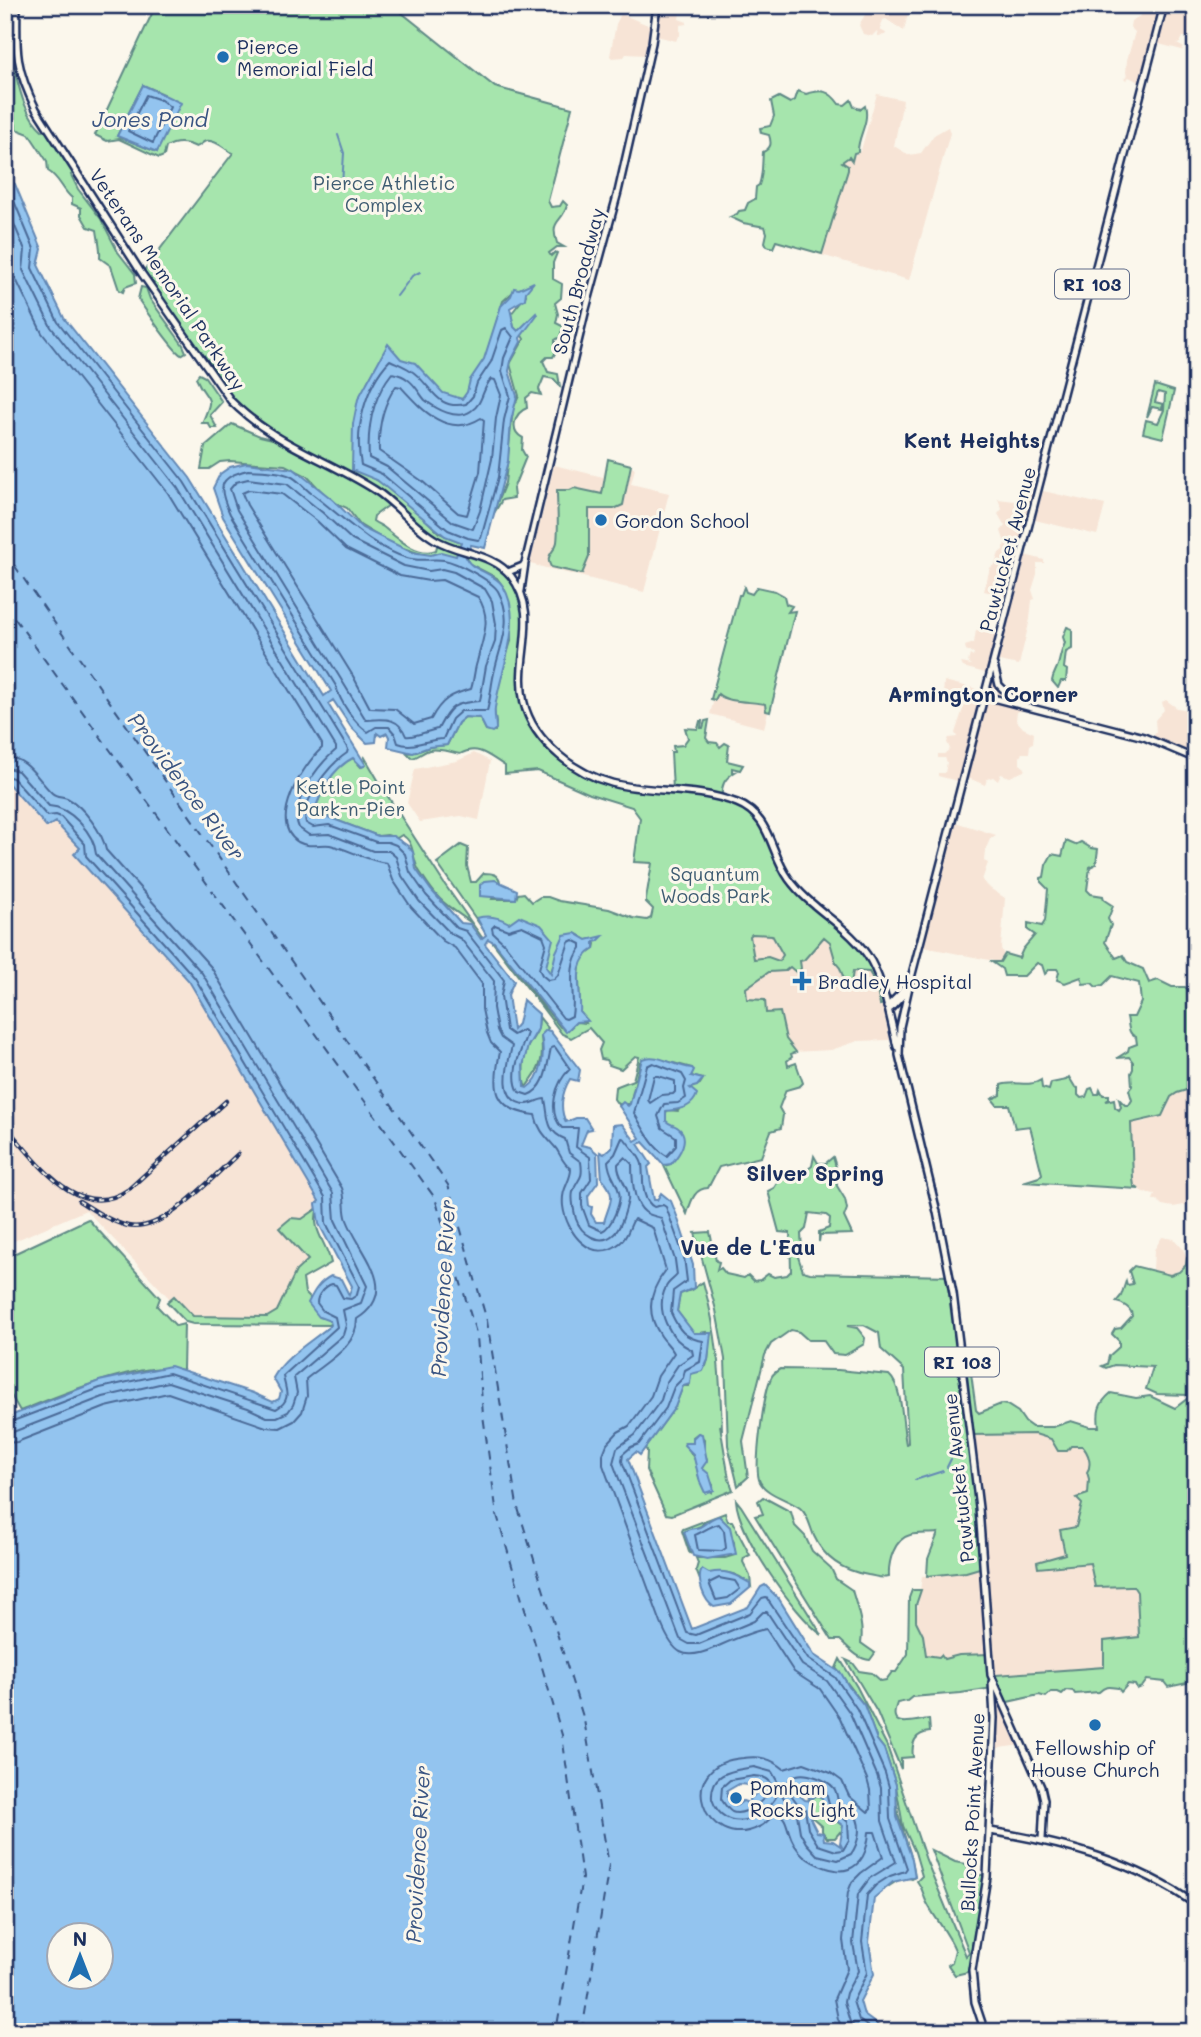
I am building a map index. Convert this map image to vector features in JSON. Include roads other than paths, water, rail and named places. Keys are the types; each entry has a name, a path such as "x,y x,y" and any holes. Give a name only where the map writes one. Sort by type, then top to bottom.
{"main road":[{"name":"Veterans Memorial Parkway","path":"17,5 17,62 24,85 36,109 115,233 226,395 248,418 267,432 373,488 427,534 459,550 490,560 508,572"},
{"name":"South Broadway","path":"520,592 586,309 618,192 652,43 657,5"},
{"name":"Pawtucket Avenue","path":"991,1675 978,1501 953,1293 937,1212 899,1055 900,1027 1164,5"},
{"path":"525,563 508,572 520,592 525,618 521,691 528,715 548,745 570,763 601,780 635,789 687,792 727,800 753,812 771,837 776,855 788,878 858,942 874,967 888,1008"},
{"path":"994,659 999,685 1019,705"},
{"path":"985,696 1144,737 1196,759"},
{"name":"Pawtucket Avenue","path":"888,1008 911,981"},
{"name":"Pawtucket Avenue","path":"888,1008 901,999 911,981"},
{"path":"883,990 891,995 900,994"},
{"name":"RI 103","path":"888,1008 899,1055"},
{"name":"Bullocks Point Avenue","path":"985,2032 975,2002 971,1970 984,1908 990,1831 994,1706 991,1675"},
{"name":"RI 103","path":"994,1689 1041,1787 1044,1800 1042,1840"},
{"path":"994,1706 1003,1704"},
{"path":"990,1831 1042,1840 1101,1857 1150,1876 1196,1905"}],"water":[{"name":"Jones Pond","path":"143,85 181,103 157,152 117,136"},
{"name":"Providence River","path":"5,176 15,184 42,249 38,265 64,318 190,478 324,696 331,691 223,517 213,488 220,474 230,467 246,463 294,469 333,500 362,528 411,552 431,555 441,552 456,556 461,542 445,536 377,480 352,470 353,424 358,399 388,344 401,359 415,363 443,393 462,399 470,380 484,359 501,306 511,296 514,288 519,289 534,282 526,292 525,299 510,308 514,327 518,331 536,313 537,315 520,338 521,342 509,371 517,396 511,421 508,461 485,548 471,545 466,557 472,565 494,577 503,586 512,615 509,646 495,708 496,729 492,732 486,730 480,718 465,717 458,723 447,745 429,747 413,753 388,747 387,733 381,736 377,733 376,742 367,743 351,727 333,700 328,704 366,765 362,767 353,758 344,763 326,785 311,819 328,817 378,836 393,836 408,846 413,852 416,869 431,890 461,923 470,924 481,939 486,935 477,918 493,917 509,923 519,916 541,925 553,939 546,967 551,974 556,952 564,935 575,933 587,940 603,936 594,942 594,949 582,962 580,969 580,1012 588,1021 576,1022 566,1032 494,942 488,939 485,944 514,981 508,995 513,1030 518,1024 523,1000 539,1014 538,1029 528,1046 523,1066 524,1087 527,1088 537,1078 540,1071 543,1057 541,1035 546,1030 550,1031 580,1070 578,1081 570,1079 567,1084 562,1100 563,1112 566,1122 585,1118 592,1129 587,1130 581,1145 590,1147 597,1153 598,1182 588,1196 589,1206 592,1207 591,1214 596,1222 604,1222 611,1200 610,1190 602,1179 600,1152 604,1154 612,1147 613,1125 622,1124 635,1141 640,1138 619,1106 623,1102 628,1106 630,1104 642,1059 654,1057 692,1068 694,1070 691,1076 703,1079 697,1086 690,1088 697,1094 692,1103 666,1111 666,1121 677,1127 684,1136 680,1151 671,1164 664,1165 643,1142 638,1144 651,1164 648,1167 654,1200 657,1200 661,1193 671,1201 693,1265 694,1288 680,1294 677,1311 694,1333 711,1333 708,1360 703,1371 691,1374 690,1384 683,1386 675,1407 640,1455 636,1452 628,1459 692,1629 748,1607 765,1585 779,1599 814,1655 841,1673 864,1705 877,1740 884,1749 896,1785 897,1817 912,1859 915,1877 893,1882 874,1898 869,1942 874,1974 860,2001 864,2015 887,2032 5,2032 5,1418 99,1381 170,1366 273,1402 279,1399 281,1392 273,1378 278,1370 331,1325 330,1321 319,1317 308,1303 315,1291 331,1276 341,1279 349,1295 352,1286 319,1224 316,1204 319,1201 189,981 74,854 80,848 55,822 47,827 5,780","holes":["754,1783 764,1786 748,1803 743,1801 736,1806 730,1797 727,1797 727,1791 739,1784","800,1789 807,1791 809,1798 817,1795 822,1798 825,1811 843,1826 840,1843 842,1847 833,1841 824,1840 823,1833 817,1832 811,1820 813,1801 805,1800 799,1795"]},
{"path":"495,880 517,890 516,899 480,896 480,885 485,881"},
{"path":"698,1433 702,1434 707,1461 702,1468 709,1474 714,1490 705,1493 693,1454 684,1445 693,1443 693,1438"},
{"path":"719,1516 730,1527 736,1554 707,1559 693,1556 684,1532 700,1527"},
{"path":"702,1569 709,1573 726,1572 735,1575 750,1583 750,1588 731,1604 714,1607 702,1590"}],"waterway":[{"path":"338,135 344,153 342,185"},
{"path":"397,296 412,276 420,272"},
{"path":"947,1467 951,1459"},
{"path":"915,1480 943,1471"}],"railway":[{"path":"5,1126 44,1170 75,1194 92,1199 110,1198 129,1189 226,1101"},
{"path":"79,1201 115,1222 142,1226 157,1221 187,1202 238,1154"}],"place":[{"name":"Pierce Memorial Field","path":"223,57"},
{"name":"Gordon School","path":"601,520"},
{"name":"Bradley Hospital","path":"802,981"},
{"name":"Fellowship of House Church","path":"1095,1725"},
{"name":"Pomham Rocks Light","path":"736,1798"}],"district":[{"name":"Kent Heights","path":"972,439"},
{"name":"Armington Corner","path":"983,693"},
{"name":"Silver Spring","path":"815,1172"},
{"name":"Vue de L'Eau","path":"748,1246"}],"park label":[{"name":"Pierce Athletic Complex","path":"384,193"},
{"name":"Kettle Point Park-n-Pier","path":"351,797"},
{"name":"Squantum Woods Park","path":"715,884"}]}
